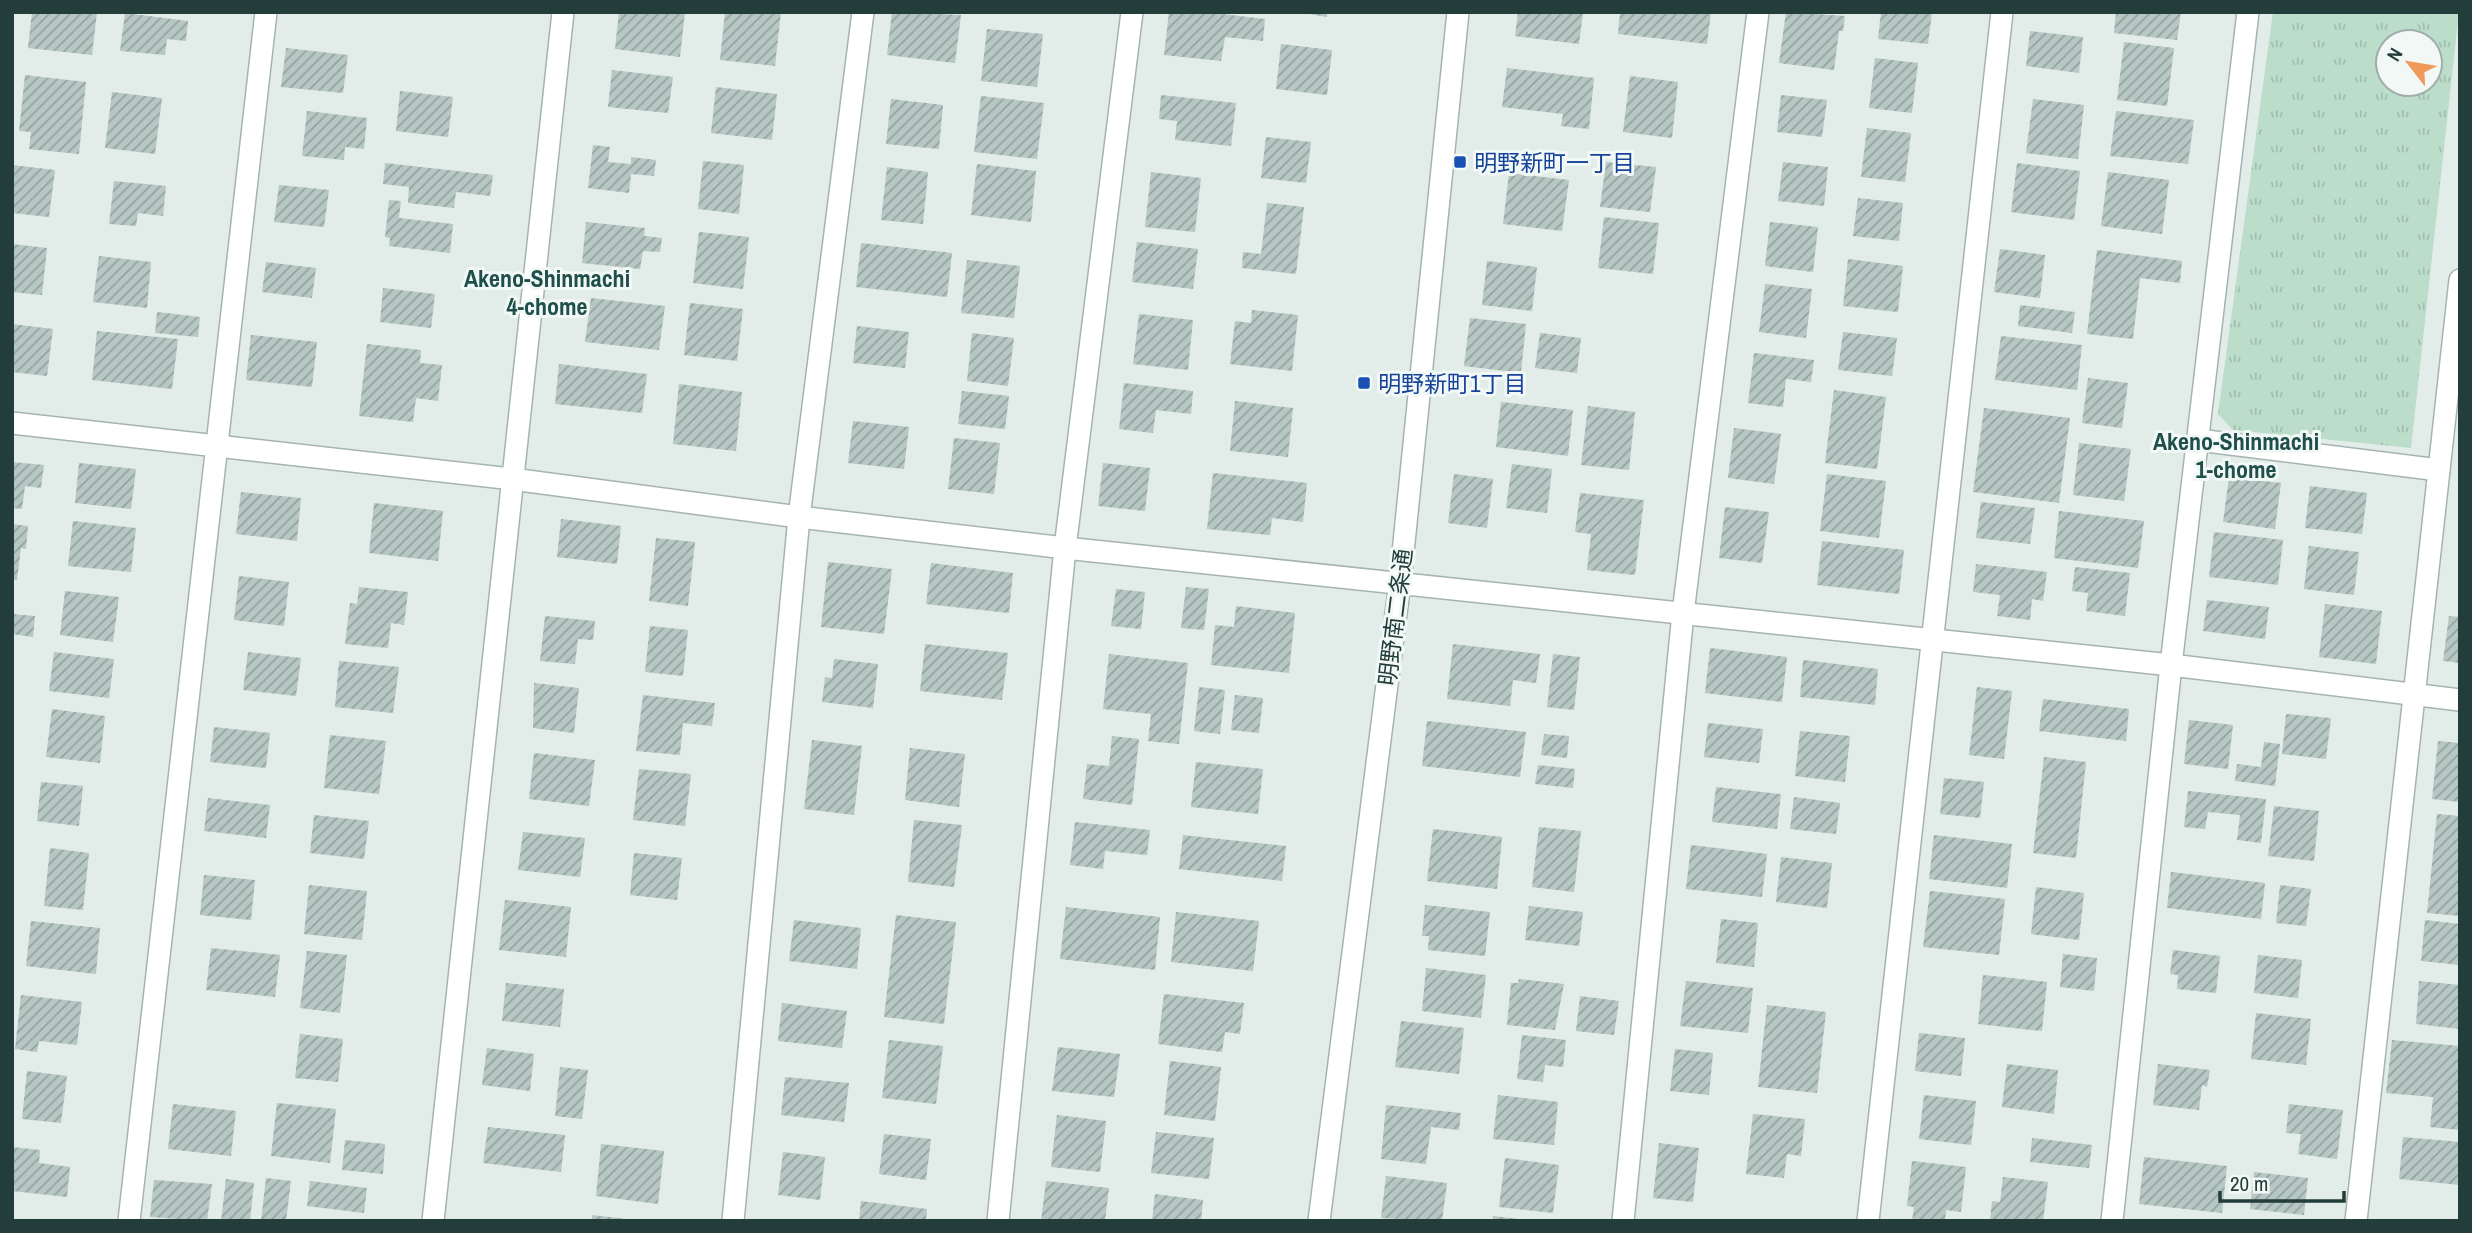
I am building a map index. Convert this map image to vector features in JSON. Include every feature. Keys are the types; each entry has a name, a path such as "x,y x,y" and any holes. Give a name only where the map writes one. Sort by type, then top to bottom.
{"street":[{"path":"128,1221 266,12"},
{"path":"433,1221 563,12"},
{"path":"733,1221 799,517 863,12"},
{"path":"998,1221 1065,548 1132,12"},
{"name":"明野南二条通","path":"1319,1221 1400,582 1458,12"},
{"path":"1623,1221 1683,613 1758,12"},
{"path":"1868,1221 2002,12"},
{"path":"2112,1221 2171,666 2248,12"},
{"path":"2356,1221 2460,280"},
{"path":"12,423 512,479 799,517 1065,548 2171,666 2460,700"},
{"path":"2197,440 2439,470"}],"green space":[{"path":"2273,12 2459,12 2411,448 2233,430 2218,414"}],"building":[{"path":"32,12 97,12 92,55 28,48"},
{"path":"619,12 685,12 680,57 615,49"},
{"path":"725,12 781,12 775,66 720,60"},
{"path":"892,12 961,15 955,63 887,55"},
{"path":"1169,12 1206,12 1265,19 1263,41 1225,37 1221,61 1164,55"},
{"path":"1298,12 1327,12 1327,17"},
{"path":"1518,12 1583,12 1579,44 1515,36"},
{"path":"1620,12 1711,12 1707,44 1618,34"},
{"path":"1786,12 1845,16 1843,31 1839,31 1834,70 1779,63"},
{"path":"1881,12 1932,12 1928,44 1878,39"},
{"path":"2116,12 2181,12 2177,40 2114,33"},
{"path":"125,13 188,21 186,41 167,39 165,55 120,51"},
{"path":"987,29 1043,34 1037,87 981,81"},
{"path":"2030,31 2083,37 2079,73 2026,66"},
{"path":"2124,42 2174,48 2167,106 2117,100"},
{"path":"1281,44 1332,50 1327,95 1276,89"},
{"path":"286,48 348,55 343,93 281,87"},
{"path":"1875,58 1918,63 1912,113 1869,108"},
{"path":"1507,68 1594,78 1589,129 1561,126 1563,114 1502,107"},
{"path":"612,70 673,77 668,113 608,107"},
{"path":"25,75 86,82 79,154 29,149 31,132 19,131"},
{"path":"1630,76 1678,82 1672,138 1623,132"},
{"path":"716,87 777,94 772,140 711,133"},
{"path":"400,91 453,97 448,137 396,131"},
{"path":"112,92 162,98 155,154 105,148"},
{"path":"1161,95 1236,103 1231,146 1175,140 1177,121 1159,119"},
{"path":"1781,95 1827,100 1822,137 1777,132"},
{"path":"981,96 1044,103 1037,159 974,152"},
{"path":"891,99 943,105 939,149 886,144"},
{"path":"2033,99 2084,105 2078,159 2026,153"},
{"path":"307,111 367,118 364,149 345,147 344,160 302,156"},
{"path":"2116,111 2194,120 2188,164 2110,156"},
{"path":"1867,128 1911,133 1905,182 1861,177"},
{"path":"1266,137 1311,142 1306,183 1261,178"},
{"path":"593,145 610,147 608,162 631,164 631,157 656,160 654,176 631,174 629,193 588,188"},
{"path":"703,161 744,165 739,214 698,209"},
{"path":"1606,162 1656,167 1650,212 1600,207"},
{"path":"1783,162 1828,167 1824,206 1778,201"},
{"path":"385,163 493,175 490,196 456,192 454,208 408,203 409,187 383,184"},
{"path":"2017,163 2080,171 2074,220 2011,212"},
{"path":"977,164 1036,171 1031,222 971,215"},
{"path":"12,165 55,170 49,217 12,213"},
{"path":"887,167 928,172 923,224 881,220"},
{"path":"1151,172 1201,178 1195,232 1145,227"},
{"path":"2108,172 2169,180 2162,234 2101,226"},
{"path":"1509,173 1569,180 1562,231 1503,224"},
{"path":"114,181 166,186 163,216 138,213 136,226 109,224"},
{"path":"279,185 329,190 324,227 274,222"},
{"path":"1858,198 1903,203 1899,241 1853,236"},
{"path":"389,200 401,201 399,218 453,224 450,253 389,246 390,238 385,237"},
{"path":"1267,203 1304,207 1296,274 1242,268 1243,252 1261,254"},
{"path":"1604,217 1659,223 1653,274 1598,268"},
{"path":"586,222 645,228 644,236 662,238 660,252 643,251 640,269 582,263"},
{"path":"1770,222 1818,227 1813,272 1765,266"},
{"path":"699,232 749,237 743,289 693,283"},
{"path":"1137,242 1198,249 1193,289 1132,282"},
{"path":"861,243 952,253 947,297 856,287"},
{"path":"12,244 47,248 42,295 12,292"},
{"path":"2000,249 2045,255 2040,298 1994,292"},
{"path":"2097,250 2182,261 2180,283 2140,278 2133,339 2087,334"},
{"path":"99,256 151,262 147,308 93,302"},
{"path":"1848,259 1903,266 1898,312 1843,306"},
{"path":"967,260 1020,266 1014,318 961,313"},
{"path":"1487,261 1537,267 1532,311 1482,305"},
{"path":"266,262 316,268 312,298 262,292"},
{"path":"1765,284 1812,289 1806,338 1759,332"},
{"path":"383,288 435,294 431,328 380,322"},
{"path":"591,298 665,306 659,350 585,342"},
{"path":"690,303 743,309 737,361 684,355"},
{"path":"2020,305 2075,312 2072,333 2018,326"},
{"path":"1252,310 1298,315 1292,371 1230,364 1235,321 1251,323"},
{"path":"157,312 200,317 198,337 155,333"},
{"path":"1139,314 1193,320 1188,370 1133,364"},
{"path":"1470,318 1526,324 1521,373 1464,366"},
{"path":"12,324 53,329 47,376 12,372"},
{"path":"857,326 909,332 905,368 853,363"},
{"path":"97,331 178,339 172,389 92,380"},
{"path":"1843,332 1897,338 1892,376 1838,370"},
{"path":"972,333 1014,338 1008,386 967,381"},
{"path":"1540,333 1581,338 1577,373 1535,368"},
{"path":"251,335 317,342 312,387 246,380"},
{"path":"2001,336 2082,345 2077,390 1995,380"},
{"path":"367,344 421,350 420,363 442,365 438,401 416,398 413,422 359,416"},
{"path":"1754,353 1814,360 1811,382 1786,379 1783,407 1748,403"},
{"path":"559,364 647,374 642,413 555,404"},
{"path":"2088,378 2128,383 2122,428 2082,423"},
{"path":"1124,383 1193,391 1191,414 1156,410 1153,433 1119,429"},
{"path":"679,384 742,392 736,451 673,444"},
{"path":"1834,390 1886,397 1877,469 1825,463"},
{"path":"962,391 1009,396 1005,429 958,424"},
{"path":"1235,401 1293,408 1288,457 1230,451"},
{"path":"1501,402 1573,410 1568,456 1496,447"},
{"path":"1588,406 1635,412 1629,470 1581,465"},
{"path":"1984,408 2070,418 2059,503 1973,492"},
{"path":"853,421 909,427 904,469 848,463"},
{"path":"1734,428 1781,434 1774,484 1728,478"},
{"path":"954,438 1000,443 994,494 948,489"},
{"path":"2079,443 2131,449 2124,501 2073,495"},
{"path":"12,462 44,465 41,488 25,486 22,509 12,508"},
{"path":"79,463 136,469 131,509 75,503"},
{"path":"1103,463 1150,468 1145,511 1098,506"},
{"path":"1512,464 1552,469 1547,513 1506,508"},
{"path":"1213,473 1307,483 1303,522 1272,518 1270,535 1207,529"},
{"path":"1454,474 1493,479 1487,528 1448,523"},
{"path":"1827,474 1886,481 1879,538 1820,531"},
{"path":"2229,477 2281,483 2275,529 2223,522"},
{"path":"2310,486 2367,493 2362,534 2305,528"},
{"path":"241,492 301,498 297,541 236,534"},
{"path":"1580,493 1644,500 1635,575 1587,570 1591,534 1575,532"},
{"path":"1981,502 2035,508 2030,544 1976,538"},
{"path":"374,503 443,511 438,561 369,553"},
{"path":"1725,507 1769,512 1762,563 1719,558"},
{"path":"2059,511 2144,521 2138,568 2054,558"},
{"path":"561,519 621,526 617,564 557,557"},
{"path":"73,521 136,528 131,572 68,566"},
{"path":"12,524 28,526 26,549 21,548 17,580 12,580"},
{"path":"2214,532 2283,540 2278,585 2209,577"},
{"path":"656,538 695,542 688,606 649,601"},
{"path":"1822,541 1904,550 1899,594 1817,585"},
{"path":"2309,546 2359,552 2354,595 2304,589"},
{"path":"828,562 892,569 884,634 821,627"},
{"path":"931,563 1013,573 1009,613 926,604"},
{"path":"1976,564 2047,572 2043,601 2032,599 2030,620 1997,616 2000,595 1973,592"},
{"path":"2075,567 2130,573 2125,616 2086,611 2088,593 2072,591"},
{"path":"239,576 289,582 284,626 234,620"},
{"path":"359,587 408,592 404,625 391,623 388,648 345,644 350,603 357,604"},
{"path":"1186,587 1209,589 1204,630 1181,628"},
{"path":"1116,589 1145,592 1141,629 1111,626"},
{"path":"65,591 119,597 113,642 60,635"},
{"path":"2207,600 2269,607 2265,639 2203,631"},
{"path":"2325,604 2382,611 2376,664 2319,657"},
{"path":"1236,606 1295,613 1289,673 1211,665 1215,625 1234,627"},
{"path":"12,614 35,616 33,637 12,634"},
{"path":"545,616 595,621 593,640 578,639 575,664 540,661"},
{"path":"2449,616 2460,617 2460,663 2443,661"},
{"path":"650,626 688,630 683,676 645,672"},
{"path":"925,644 1008,653 1002,700 920,691"},
{"path":"1453,644 1540,654 1536,683 1513,680 1510,706 1447,699"},
{"path":"1710,648 1787,657 1782,702 1705,693"},
{"path":"54,652 114,659 109,698 49,691"},
{"path":"248,652 301,658 296,696 243,690"},
{"path":"1109,654 1188,663 1179,744 1148,741 1151,714 1103,709"},
{"path":"1553,654 1580,657 1574,710 1547,707"},
{"path":"834,659 878,664 873,708 822,702 825,677 832,678"},
{"path":"1803,660 1878,669 1875,705 1800,697"},
{"path":"339,661 399,667 393,713 335,707"},
{"path":"534,683 579,688 574,733 533,728"},
{"path":"1199,687 1225,690 1220,734 1194,731"},
{"path":"1977,687 2012,691 2004,759 1969,755"},
{"path":"643,695 715,703 712,726 683,723 680,755 636,751"},
{"path":"1235,695 1263,698 1259,733 1231,730"},
{"path":"2043,699 2129,709 2126,741 2039,731"},
{"path":"52,709 105,716 100,763 46,757"},
{"path":"2286,714 2331,718 2326,759 2282,754"},
{"path":"2189,720 2233,725 2228,769 2184,764"},
{"path":"1427,721 1526,732 1520,777 1422,766"},
{"path":"1708,723 1763,729 1759,763 1704,757"},
{"path":"214,727 270,733 266,768 210,762"},
{"path":"1800,731 1850,736 1845,782 1795,776"},
{"path":"1544,734 1569,736 1567,758 1541,755"},
{"path":"330,735 386,741 379,794 324,788"},
{"path":"1112,736 1139,739 1132,805 1083,799 1087,764 1109,766"},
{"path":"812,740 862,746 854,815 804,809"},
{"path":"2438,741 2460,743 2460,802 2432,799"},
{"path":"2264,742 2280,744 2275,786 2235,781 2237,764 2261,767"},
{"path":"910,748 965,754 959,807 905,800"},
{"path":"534,753 595,760 589,806 529,799"},
{"path":"2044,757 2086,762 2076,858 2033,853"},
{"path":"1196,762 1263,769 1258,814 1191,807"},
{"path":"1538,765 1575,769 1573,788 1535,784"},
{"path":"639,769 691,774 685,826 633,820"},
{"path":"1944,778 1984,782 1980,818 1940,814"},
{"path":"41,782 83,786 79,826 37,821"},
{"path":"1716,787 1781,794 1777,829 1712,822"},
{"path":"2188,791 2266,799 2261,843 2237,840 2240,815 2208,812 2205,829 2184,827"},
{"path":"1794,797 1840,803 1836,834 1790,829"},
{"path":"208,798 270,805 266,838 204,831"},
{"path":"2274,806 2319,811 2314,861 2268,856"},
{"path":"2437,814 2460,816 2460,916 2427,913"},
{"path":"314,815 369,821 364,859 310,853"},
{"path":"914,820 962,825 954,887 908,882"},
{"path":"1075,822 1150,830 1147,855 1105,851 1103,869 1070,865"},
{"path":"1539,827 1581,831 1574,892 1532,887"},
{"path":"1433,829 1502,837 1497,889 1427,881"},
{"path":"523,832 585,838 580,877 518,870"},
{"path":"1183,835 1286,846 1282,881 1179,869"},
{"path":"1934,835 2012,844 2007,888 1929,879"},
{"path":"1691,845 1767,854 1762,897 1686,889"},
{"path":"50,848 89,853 83,910 44,906"},
{"path":"634,853 682,858 677,900 630,895"},
{"path":"1781,857 1832,863 1827,908 1776,902"},
{"path":"2171,872 2265,883 2261,919 2167,908"},
{"path":"204,875 255,880 251,920 200,915"},
{"path":"309,885 367,891 362,940 304,934"},
{"path":"2280,885 2311,889 2306,926 2276,923"},
{"path":"2036,887 2084,893 2079,940 2031,934"},
{"path":"1930,891 2005,899 1999,955 1923,947"},
{"path":"505,900 571,907 566,957 499,950"},
{"path":"1425,905 1490,912 1485,956 1428,950 1429,936 1422,936"},
{"path":"1529,906 1583,912 1579,946 1525,940"},
{"path":"1066,907 1160,917 1155,970 1060,959"},
{"path":"1176,912 1259,921 1253,971 1171,962"},
{"path":"896,915 956,922 944,1024 884,1017"},
{"path":"1721,919 1758,923 1754,967 1716,963"},
{"path":"794,920 861,928 857,969 789,961"},
{"path":"2425,920 2460,924 2460,965 2421,961"},
{"path":"31,921 100,928 96,974 26,966"},
{"path":"211,948 280,955 275,997 206,990"},
{"path":"2173,950 2220,956 2216,993 2177,989 2178,975 2170,974"},
{"path":"307,951 347,955 340,1013 300,1008"},
{"path":"2063,954 2097,958 2094,991 2060,987"},
{"path":"2258,955 2302,960 2298,998 2254,993"},
{"path":"1426,968 1486,975 1481,1018 1422,1011"},
{"path":"1983,975 2047,982 2042,1031 1978,1024"},
{"path":"1519,979 1564,984 1555,1030 1507,1025 1511,983 1518,983"},
{"path":"1686,981 1753,988 1748,1033 1680,1026"},
{"path":"2419,981 2460,985 2460,1029 2416,1024"},
{"path":"506,983 564,989 560,1027 502,1021"},
{"path":"1164,994 1244,1003 1240,1034 1225,1032 1222,1052 1158,1044"},
{"path":"21,995 82,1002 77,1045 39,1041 37,1052 15,1049"},
{"path":"1580,996 1619,1001 1614,1035 1576,1031"},
{"path":"782,1003 847,1011 842,1048 778,1041"},
{"path":"1767,1005 1826,1012 1817,1093 1758,1087"},
{"path":"2256,1013 2311,1019 2306,1065 2251,1059"},
{"path":"1401,1021 1464,1028 1459,1074 1395,1067"},
{"path":"1919,1033 1965,1038 1961,1076 1915,1071"},
{"path":"300,1034 343,1039 338,1082 295,1078"},
{"path":"1522,1035 1566,1040 1563,1067 1545,1065 1543,1082 1517,1079"},
{"path":"889,1040 943,1046 936,1104 882,1098"},
{"path":"2392,1040 2460,1046 2460,1130 2430,1127 2433,1097 2386,1093"},
{"path":"1058,1047 1120,1054 1114,1097 1052,1091"},
{"path":"487,1048 534,1054 530,1091 482,1085"},
{"path":"1675,1049 1713,1053 1709,1095 1670,1091"},
{"path":"1170,1061 1221,1067 1215,1121 1164,1115"},
{"path":"2007,1064 2058,1070 2054,1114 2002,1107"},
{"path":"2158,1064 2210,1070 2207,1087 2202,1085 2199,1110 2153,1105"},
{"path":"560,1067 588,1070 582,1119 555,1116"},
{"path":"27,1071 67,1076 61,1123 22,1119"},
{"path":"785,1077 849,1083 844,1122 781,1115"},
{"path":"1498,1095 1558,1102 1554,1145 1493,1139"},
{"path":"1924,1095 1976,1101 1971,1145 1919,1139"},
{"path":"277,1103 336,1109 330,1163 271,1156"},
{"path":"173,1104 236,1111 231,1156 168,1149"},
{"path":"2289,1104 2343,1110 2337,1159 2298,1154 2301,1134 2286,1133"},
{"path":"1386,1105 1461,1113 1459,1130 1431,1127 1426,1164 1381,1159"},
{"path":"1753,1114 1805,1119 1801,1156 1787,1154 1784,1178 1746,1174"},
{"path":"1057,1115 1106,1121 1100,1172 1051,1167"},
{"path":"488,1127 565,1135 561,1172 483,1163"},
{"path":"1156,1132 1214,1138 1209,1179 1151,1173"},
{"path":"884,1134 931,1139 926,1180 879,1174"},
{"path":"2403,1137 2460,1142 2460,1185 2399,1179"},
{"path":"2032,1138 2092,1145 2089,1168 2030,1162"},
{"path":"345,1140 385,1144 383,1174 342,1170"},
{"path":"1659,1143 1699,1148 1693,1202 1653,1198"},
{"path":"601,1144 664,1151 658,1204 596,1196"},
{"path":"12,1147 40,1150 39,1163 70,1167 67,1197 12,1191"},
{"path":"783,1152 825,1157 820,1200 778,1195"},
{"path":"2144,1157 2227,1166 2222,1213 2139,1204"},
{"path":"1505,1158 1559,1165 1553,1213 1499,1207"},
{"path":"1912,1161 1966,1167 1961,1212 1946,1210 1945,1221 1912,1221 1914,1207 1907,1206"},
{"path":"2254,1172 2308,1178 2304,1215 2250,1209"},
{"path":"1386,1176 1447,1183 1442,1221 1381,1218"},
{"path":"2003,1177 2048,1182 2043,1221 1990,1221 1992,1201 2000,1202"},
{"path":"266,1178 291,1181 286,1221 261,1221"},
{"path":"226,1179 254,1183 250,1221 221,1221"},
{"path":"154,1180 212,1184 207,1221 150,1217"},
{"path":"310,1181 367,1188 364,1213 307,1206"},
{"path":"1046,1181 1109,1188 1105,1221 1041,1221"},
{"path":"1155,1194 1203,1200 1201,1221 1152,1221"},
{"path":"861,1201 927,1209 926,1221 859,1221"},
{"path":"592,1215 627,1219 627,1221 592,1221"},
{"path":"1493,1216 1520,1219 1520,1221 1493,1221"}],"place":[{"name":"明野新町一丁目","path":"1460,162"},
{"name":"明野新町1丁目","path":"1364,383"}],"district":[{"name":"Akeno-Shinmachi 4-chome","path":"547,292"},
{"name":"Akeno-Shinmachi 1-chome","path":"2236,455"}]}
